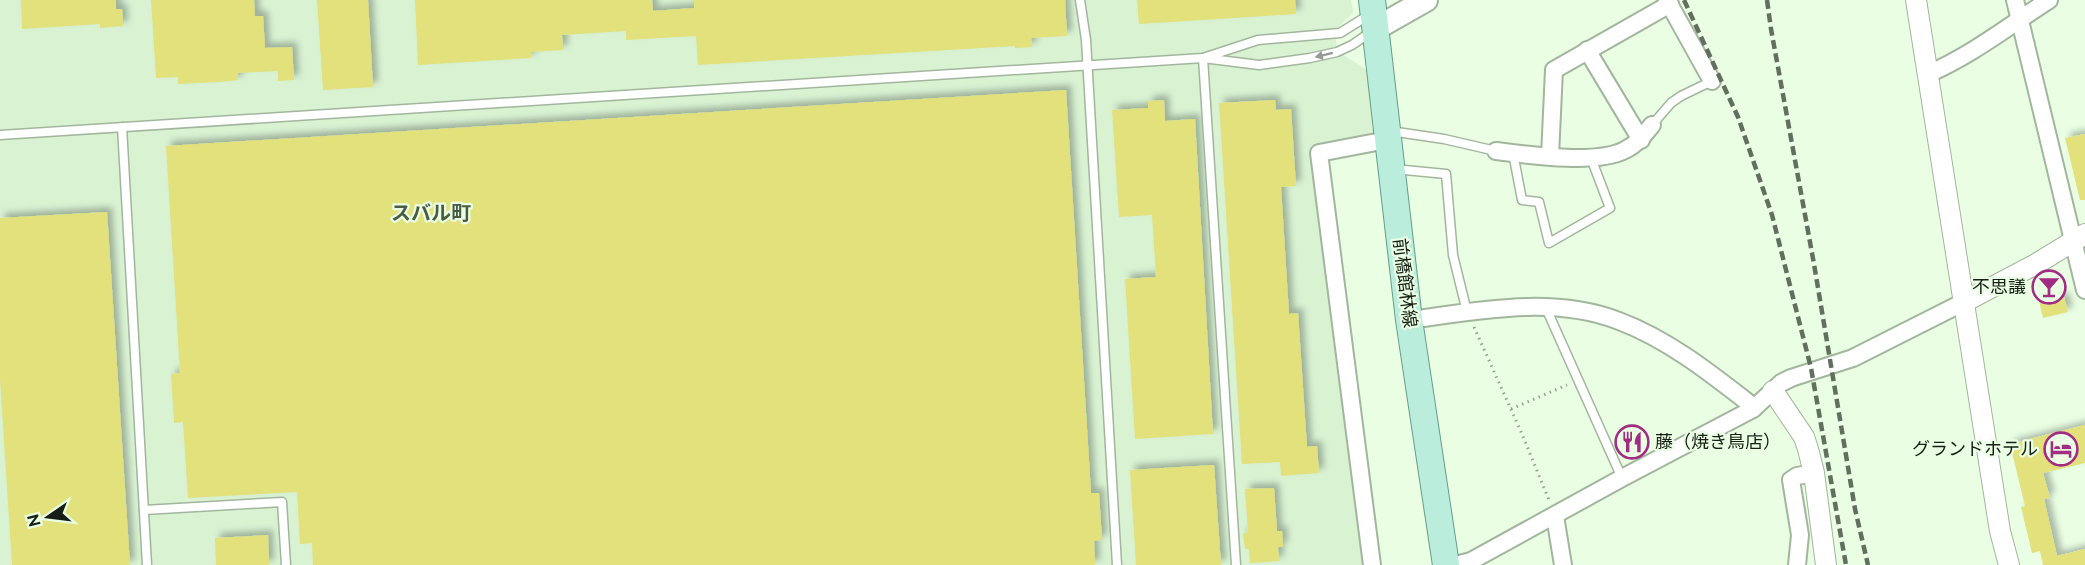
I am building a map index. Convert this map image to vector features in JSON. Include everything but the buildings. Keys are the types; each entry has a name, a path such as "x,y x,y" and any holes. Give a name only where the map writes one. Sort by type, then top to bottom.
{"main road":[{"path":"1373,14 1395,0"},
{"path":"1373,14 1426,0"},
{"name":"前橋館林線","path":"1373,14 1409,320 1446,565"}],"street":[{"path":"1916,0 2000,531 2009,565"},
{"path":"2015,0 2079,238 2085,290"},
{"path":"1928,74 1944,68 2049,0"},
{"path":"1550,156 1554,70 1669,2 1712,81"},
{"path":"1587,50 1641,140"},
{"path":"1496,151 1591,158 1619,153 1641,140 1652,125"},
{"path":"1372,565 1319,153 1387,135"},
{"path":"1456,565 1471,561 1753,409 1781,383 1853,358 1964,302 2079,238"},
{"path":"1409,320 1503,308 1577,311 1617,320 1650,335 1703,367 1750,404 1753,409"},
{"path":"1773,391 1804,437 1814,473 1826,565"},
{"path":"1797,565 1800,536 1791,480 1797,476 1814,473"},
{"path":"1555,516 1563,565"}],"lane":[{"path":"1080,0 1086,40 1117,565"},
{"path":"1203,58 1258,40 1340,33 1373,14"},
{"path":"0,135 1203,58 1259,65 1337,52 1352,45 1373,14"},
{"path":"1203,58 1236,565"},
{"path":"1652,125 1671,103 1712,81"},
{"path":"122,127 147,565"},
{"path":"1387,135 1444,139 1496,151"},
{"path":"1513,153 1522,200 1539,202 1549,243 1610,208 1591,158"},
{"path":"1391,169 1446,174 1453,255 1467,312"},
{"path":"1546,308 1622,478"},
{"path":"144,510 282,502 286,565"}],"path":[{"path":"1467,312 1511,409 1555,516"},
{"path":"1511,409 1577,380"}],"shaded area":[{"path":"0,0 1351,0 1353,13 1335,30 1337,51 1370,72 1375,138 1313,149 1368,565 0,565"}],"railway":[{"path":"1684,0 1738,117 1772,215 1811,368 1846,565"},
{"path":"1767,0 1855,509 1868,565"}],"place":[{"name":"不思議","path":"2049,287"},
{"name":"藤（焼き鳥店）","path":"1632,442"},
{"name":"グランドホテル","path":"2061,449"}],"district":[{"name":"スバル町","path":"431,213"}]}
